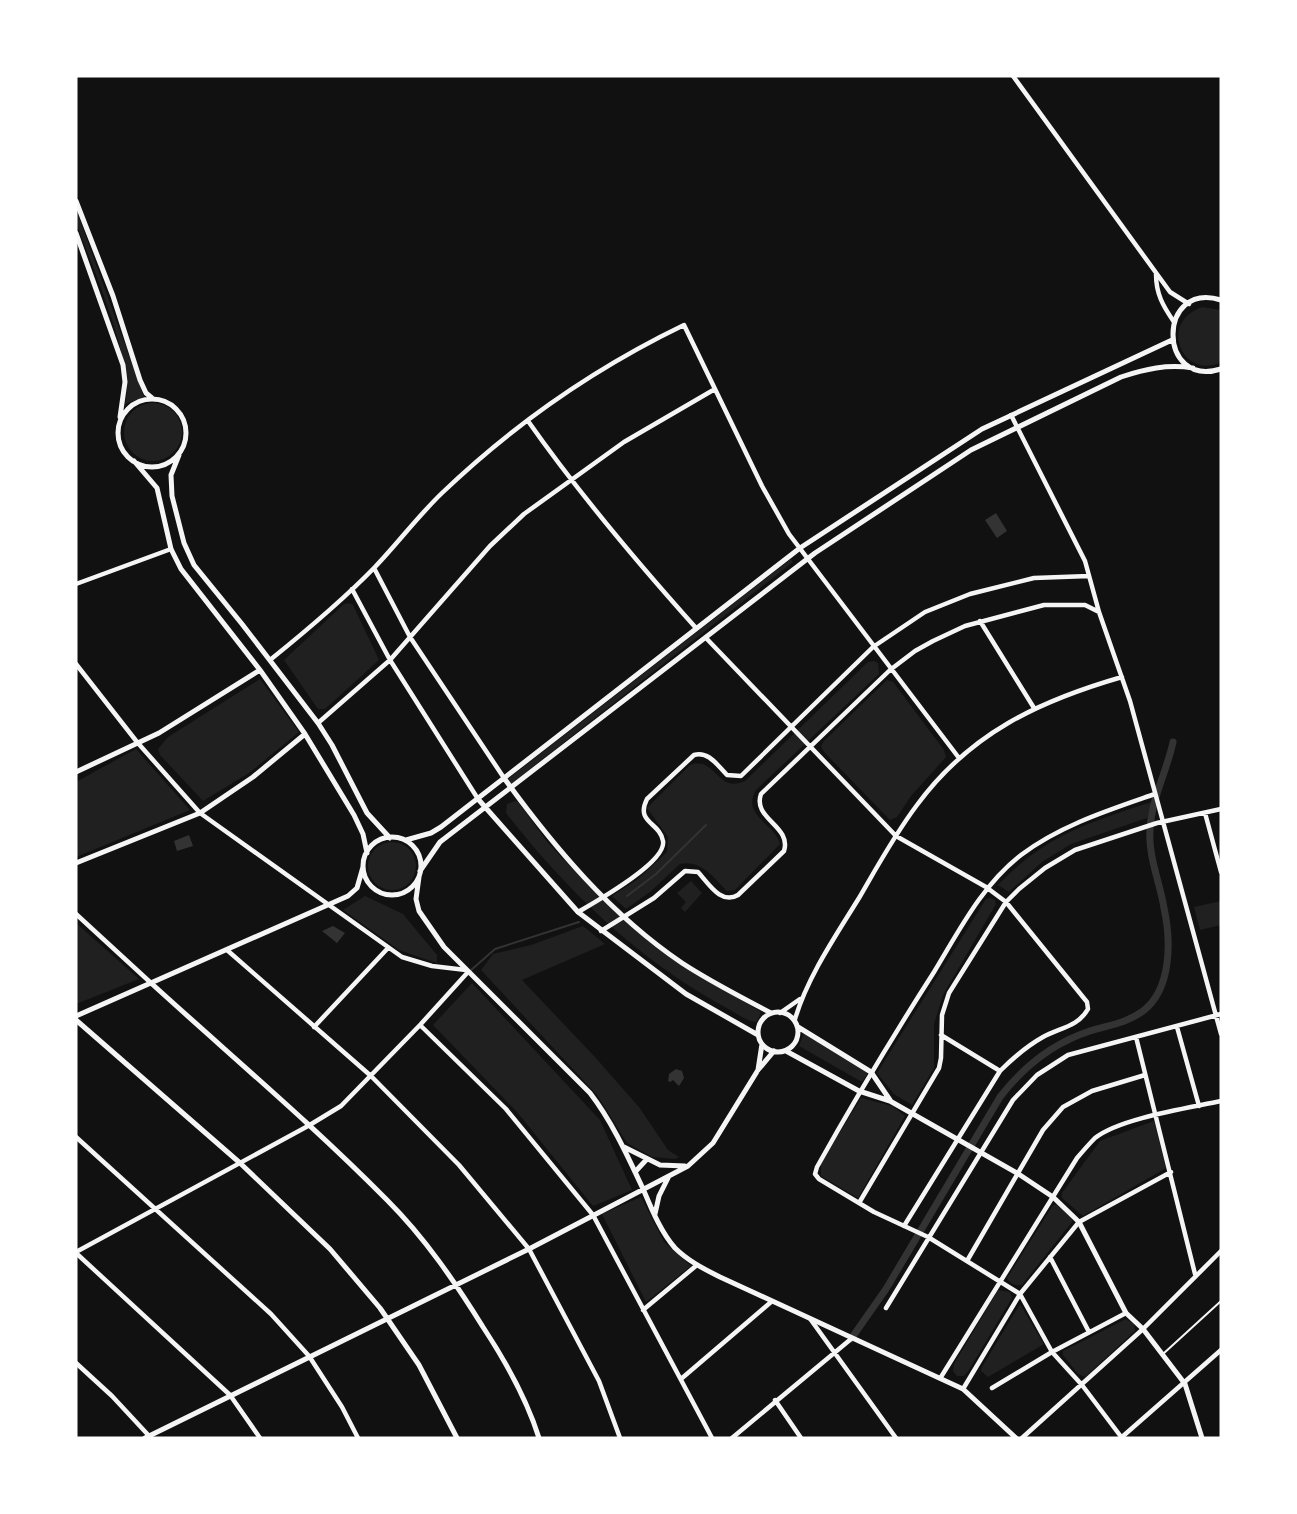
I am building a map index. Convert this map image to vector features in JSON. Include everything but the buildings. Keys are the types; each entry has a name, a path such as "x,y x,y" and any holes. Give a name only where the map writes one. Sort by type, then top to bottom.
{"street":[{"path":"1014,76 1174,296 1189,304"},
{"path":"76,201 113,296 146,393 152,398 171,406 184,424 187,434 185,445 171,475 172,496 184,544 194,565 318,723 332,745 367,813 390,838"},
{"path":"76,233 123,365 125,382 119,422 119,442 124,452 157,488 171,549 181,569 260,670 305,734 354,815 363,834 367,853 357,888 348,896 76,1016"},
{"path":"1156,272 1158,294 1174,322"},
{"path":"1193,368 1179,356 1172,340 1174,322 1180,312 1189,304 1206,298 1221,300"},
{"path":"270,660 374,568 440,495 478,460 528,421 616,361 684,325 762,486 800,548 890,670 959,758"},
{"path":"367,853 380,840 390,838 406,840 431,833 478,799 800,548 956,444 1011,415 1172,340"},
{"path":"363,867 371,886 390,895 404,892 415,884 420,871 440,842 808,558 913,486 971,450 1017,426 1129,375 1164,367 1193,368 1205,371 1221,369"},
{"path":"318,723 390,660 490,546 524,514 624,442 715,389"},
{"path":"119,422 129,407 142,399 152,398"},
{"path":"1011,415 1085,561 1099,612 1122,677 1218,1014 1221,1034"},
{"path":"528,421 569,480 696,628"},
{"path":"134,461 143,466 156,467 168,463 179,455"},
{"path":"76,584 171,549"},
{"path":"374,568 410,638 511,789 546,834 604,897 623,917 694,971 771,1013 780,1013 795,1019"},
{"path":"578,912 633,878 662,850 664,843 662,836 644,816 643,807 647,799 694,755 701,753 708,756 726,775 741,776 873,647 925,612 970,594 1034,578 1089,576"},
{"path":"352,589 390,660 478,799 578,912 686,994 758,1035 762,1044 758,1070"},
{"path":"601,931 654,898 685,871 698,872 722,898 730,899 738,895 784,851 786,844 785,837 759,808 758,802 761,794 890,670 915,651 933,641 980,621 1044,604 1061,603 1090,606 1099,612"},
{"path":"980,621 1034,708"},
{"path":"706,638 896,836 986,887 1006,902 1087,1002 1088,1009 1078,1022 1044,1037 1016,1056 1000,1071 961,1141 904,1226"},
{"path":"76,664 137,742 200,812 388,948 415,962 467,971"},
{"path":"76,772 159,733 260,670"},
{"path":"786,1051 796,1041 798,1027 795,1019 801,998 839,930 896,836 934,784 959,758 1005,723 1034,708 1073,692 1122,677"},
{"path":"76,863 200,812 253,777 305,734"},
{"path":"1155,796 1102,812 1050,835 1020,855 986,887 859,1091 816,1167 815,1174 819,1179 859,1203 928,1237 1020,1294 1052,1352 1082,1385 1122,1437 1185,1384 1221,1350"},
{"path":"859,1203 939,1068 942,1015 949,993 1006,902 1045,868 1075,850 1141,827 1221,809"},
{"path":"1205,812 1221,872"},
{"path":"406,840 416,850 420,871"},
{"path":"418,877 416,899 419,911 444,947 590,1093 600,1107 624,1147 654,1215 674,1247 697,1265 771,1302 941,1377 963,1389 1016,1438"},
{"path":"76,914 388,1201 456,1284 507,1364 529,1406 539,1438"},
{"path":"314,1027 388,948"},
{"path":"227,950 371,1076 459,1166 529,1249 599,1381 620,1438"},
{"path":"260,1438 230,1395 76,1252 308,1126 340,1106 420,1025 467,971"},
{"path":"780,1013 801,998"},
{"path":"758,1035 763,1019 771,1013"},
{"path":"886,1308 978,1150 1013,1100 1037,1075 1068,1055 1218,1014"},
{"path":"76,1020 240,1163 330,1249 386,1318 419,1365 457,1438"},
{"path":"420,1025 506,1109 593,1215 712,1438"},
{"path":"1177,1026 1199,1106"},
{"path":"798,1027 871,1072 890,1101"},
{"path":"941,1035 1000,1071"},
{"path":"1136,1037 1196,1274"},
{"path":"762,1044 774,1051 786,1051 859,1091 890,1101 978,1150 1054,1197 1079,1222 1126,1313 1143,1329 1185,1384 1202,1438"},
{"path":"76,1363 112,1396 148,1437 529,1249 593,1215 644,1191 688,1166 717,1138 758,1070 774,1051"},
{"path":"967,1261 1043,1130 1063,1107 1092,1091 1145,1076"},
{"path":"941,1377 1077,1158 1096,1137 1117,1127 1157,1115 1221,1101"},
{"path":"76,1137 153,1210 271,1314 309,1356 342,1407 358,1438"},
{"path":"624,1147 668,1167 688,1166"},
{"path":"635,1172 647,1159"},
{"path":"963,1389 1020,1294 1079,1222 1171,1172"},
{"path":"654,1215 659,1196 668,1177"},
{"path":"1022,1438 1143,1329 1221,1251"},
{"path":"1050,1257 1089,1332"},
{"path":"643,1310 697,1265"},
{"path":"681,1379 771,1302"},
{"path":"992,1388 1052,1352 1126,1313"},
{"path":"811,1320 896,1438"},
{"path":"732,1438 775,1400 852,1339"},
{"path":"775,1400 801,1438"}],"lane":[{"path":"1163,1354 1221,1301"}],"shaded area":[{"path":"76,209 144,397 125,404 127,387 118,340 101,288 76,223"},
{"path":"1202,307 1221,310 1221,362 1208,366 1196,364 1187,357 1181,348 1178,337 1180,325 1188,315"},
{"path":"153,403 169,408 177,416 182,432 177,448 169,456 153,461 137,456 129,448 124,432 129,416 137,408"},
{"path":"996,513 1007,531 997,538 985,520"},
{"path":"791,559 793,562 511,784 508,779"},
{"path":"349,603 353,605 379,660 325,709 318,709 284,660 344,604"},
{"path":"874,661 878,663 879,674 756,790 753,806 756,813 772,830 780,844 735,890 727,891 712,875 701,867 688,863 680,864 650,892 626,909 612,896 638,879 667,852 668,837 647,808 690,765 699,764 706,766 728,783 735,784 745,781 868,662"},
{"path":"260,679 299,732 249,773 203,801 160,755 158,749 168,737"},
{"path":"887,680 893,682 944,750 946,757 911,796 897,817 890,820 821,747 823,742"},
{"path":"136,749 190,810 76,857 76,782"},
{"path":"515,801 518,802 548,843 594,891 681,964 761,1012 757,1022 744,1018 661,967 604,920 553,869 506,813 507,804"},
{"path":"1152,802 1147,818 1071,844 1042,862 1009,892 998,885 1033,854 1051,842 1087,824"},
{"path":"189,835 193,846 177,851 174,841"},
{"path":"387,842 397,842 409,849 416,861 416,871 409,883 397,890 387,890 379,886 372,879 368,871 368,861 372,853 379,846"},
{"path":"691,881 702,893 685,912 681,908 686,902 677,893"},
{"path":"365,896 403,914 437,955 437,963 399,950 343,910"},
{"path":"986,899 995,900 996,904 943,995 934,1024 934,1068 912,1105 894,1094 877,1073"},
{"path":"1221,901 1221,925 1200,930 1194,907"},
{"path":"76,923 139,979 76,1004"},
{"path":"333,926 345,933 337,943 322,931"},
{"path":"583,926 605,944 522,980 639,1107 668,1150 679,1157 675,1159 652,1157 627,1143 597,1095 481,970 493,954 531,945"},
{"path":"472,983 600,1120 632,1190 593,1206 517,1112 433,1025"},
{"path":"804,1033 868,1073 862,1082 799,1046"},
{"path":"676,1069 682,1071 684,1078 679,1086 673,1080 668,1081 669,1074"},
{"path":"861,1098 892,1106 905,1116 858,1198 821,1176 821,1163"},
{"path":"1154,1121 1166,1168 1083,1216 1062,1198 1062,1193 1100,1141"},
{"path":"641,1197 664,1242 691,1266 646,1302 602,1214"},
{"path":"1057,1204 1072,1219 1072,1222 1022,1285 1013,1284 1007,1278 1053,1205"},
{"path":"998,1290 1010,1292 1012,1298 969,1370 964,1376 957,1376 953,1371 954,1364"},
{"path":"1020,1304 1044,1344 988,1377 981,1371 982,1367"},
{"path":"1126,1319 1134,1324 1135,1331 1085,1377 1078,1374 1063,1355 1063,1351"}],"waterway":[{"path":"851,1339 886,1289 1000,1097 1009,1086 1040,1057 1064,1042 1137,1015 1153,1002 1160,990 1167,963 1168,934 1151,850 1150,830 1153,808 1173,742"},
{"path":"627,896 656,874 706,825"},
{"path":"470,971 495,949 579,922"}]}
